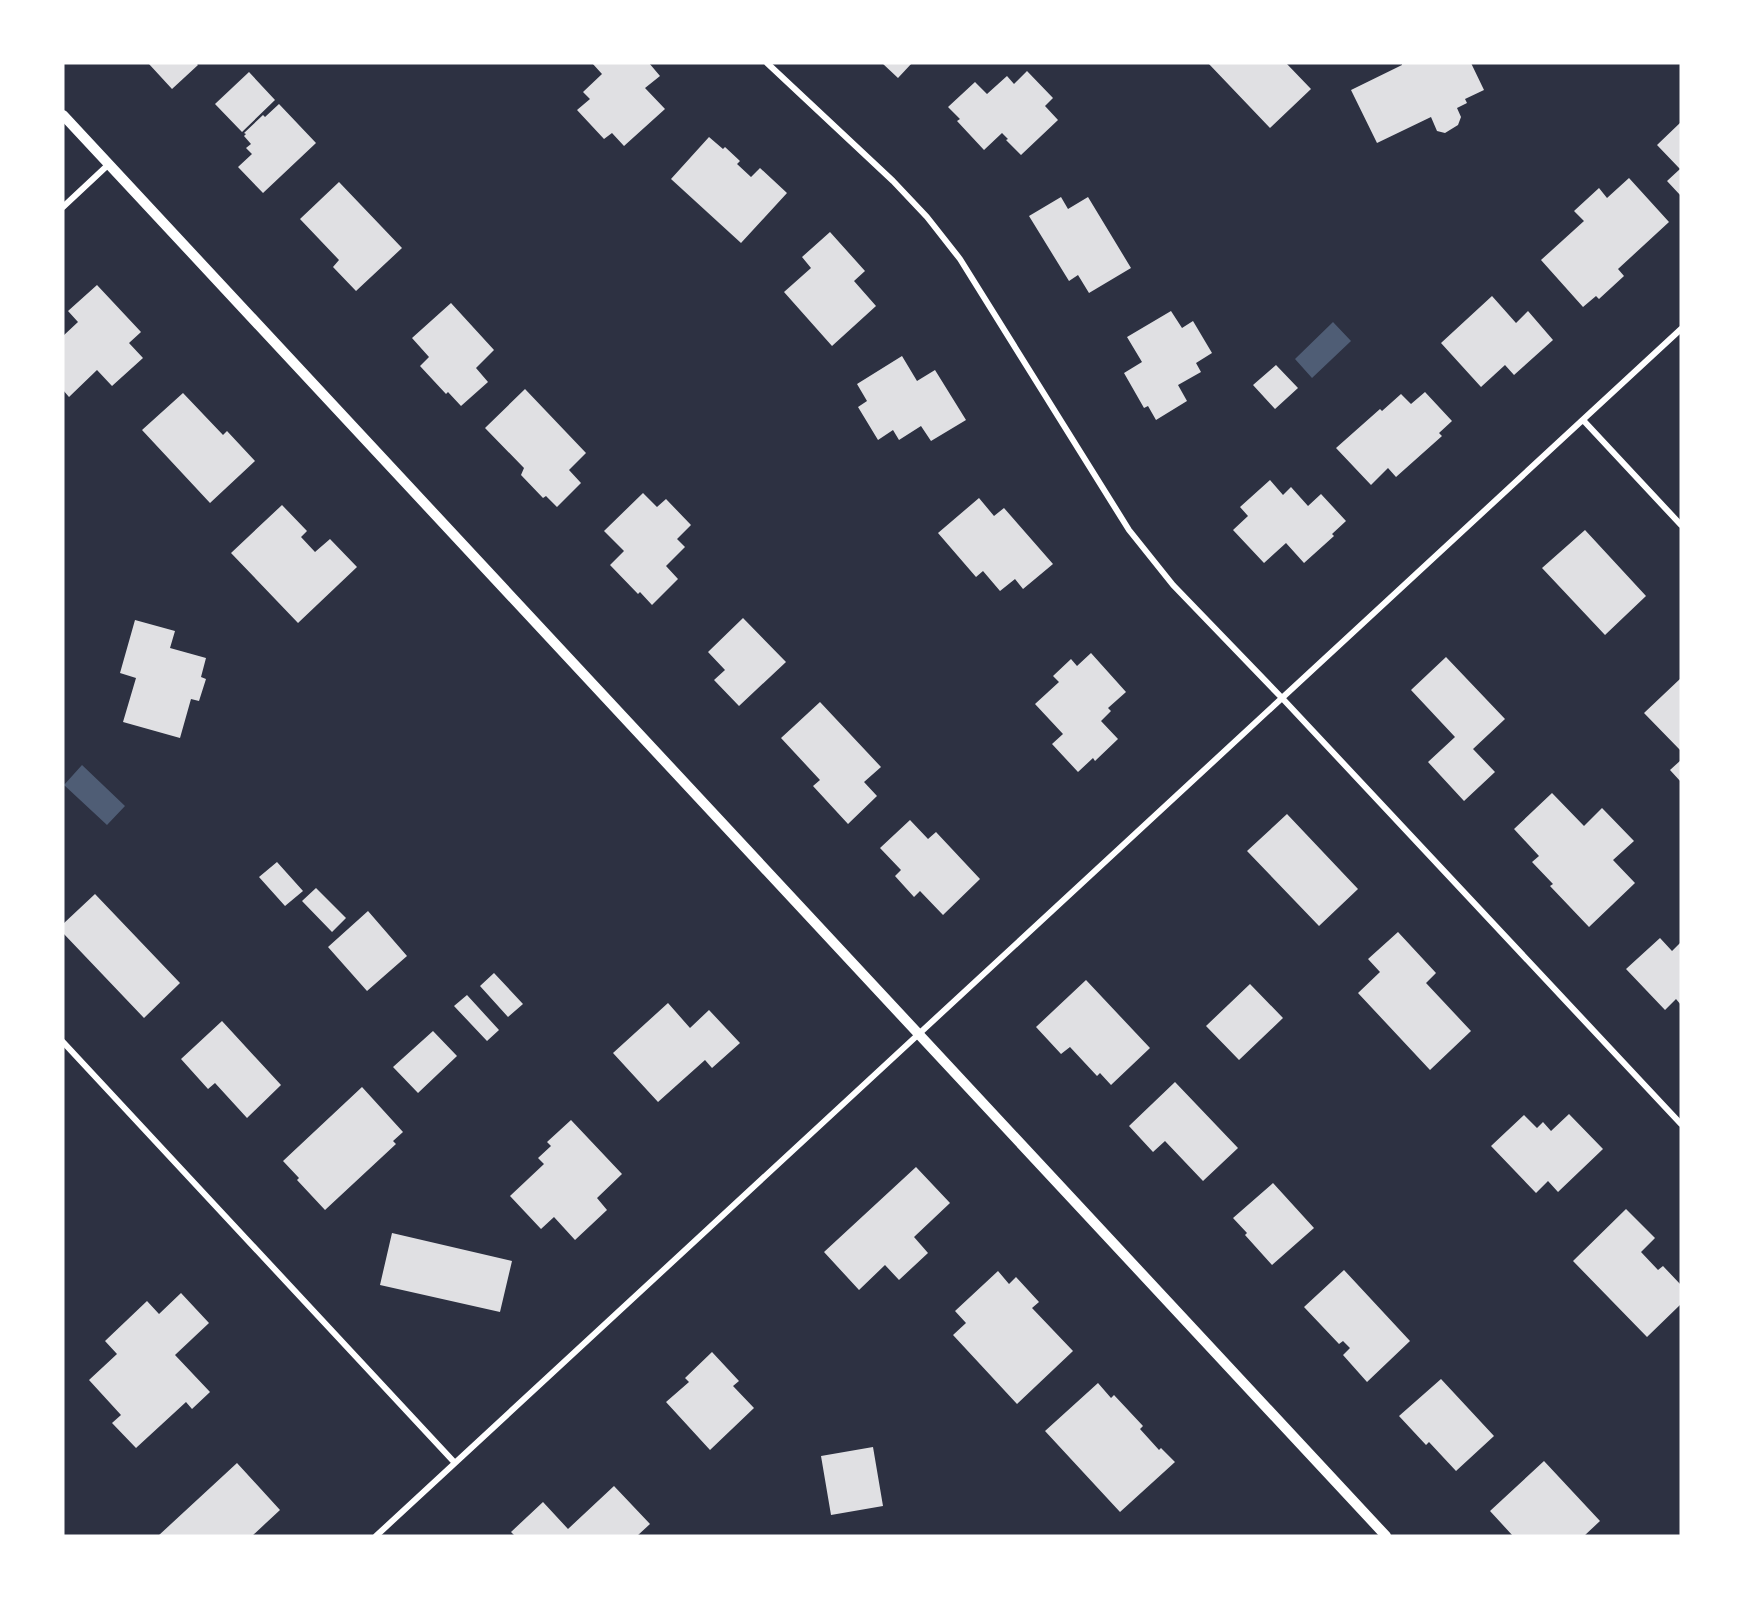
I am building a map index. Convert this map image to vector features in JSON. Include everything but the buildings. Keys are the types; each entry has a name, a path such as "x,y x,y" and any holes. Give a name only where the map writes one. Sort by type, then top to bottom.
{"street":[{"path":"767,63 893,181 927,217 960,259 1129,530 1173,585 1282,698 1681,1124"},
{"path":"63,115 1386,1536"},
{"path":"63,207 109,164"},
{"path":"376,1536 1681,329"},
{"path":"1582,420 1681,525"},
{"path":"63,1042 455,1463"}],"water":[{"path":"1333,322 1351,341 1312,378 1295,359"},
{"path":"82,765 125,806 107,825 64,785"}]}
